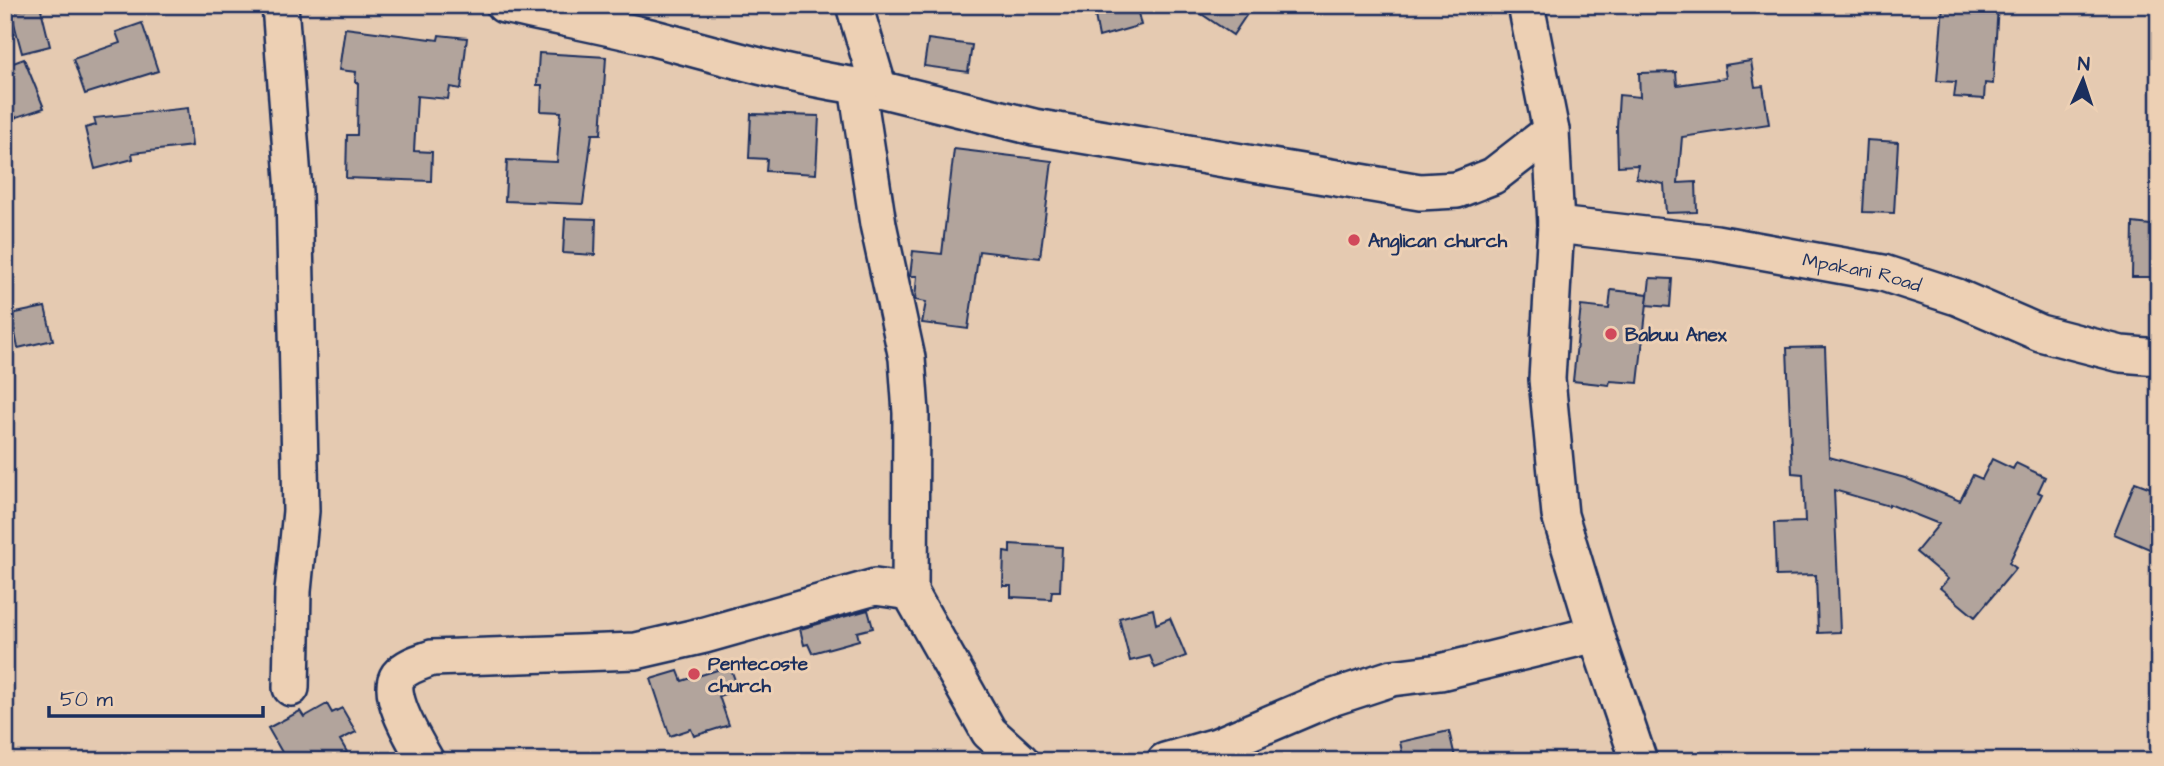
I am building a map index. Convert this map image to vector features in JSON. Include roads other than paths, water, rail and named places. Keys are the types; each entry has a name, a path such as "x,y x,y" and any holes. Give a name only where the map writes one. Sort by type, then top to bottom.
{"street":[{"path":"280,5 294,192 301,511 293,591 291,688"},
{"path":"504,5 1034,127 1420,192 1457,190 1493,176 1551,131"},
{"path":"854,5 862,39 868,88 878,224 907,358 911,413 910,592 989,732 1021,761"},
{"path":"1526,5 1551,131 1556,225 1547,379 1560,515 1596,634 1639,761"},
{"name":"Mpakani Road","path":"1556,225 1716,243 1884,273 1957,297 2040,333 2121,354 2159,357"},
{"path":"426,761 394,694 397,677 411,666 432,658 636,651 705,635 875,587 910,592"},
{"path":"1165,761 1220,754 1328,699 1392,678 1440,672 1596,634"}],"place":[{"name":"Anglican church","path":"1354,240"},
{"name":"Babuu Anex","path":"1611,334"},
{"name":"Pentecoste church","path":"694,674"}]}
